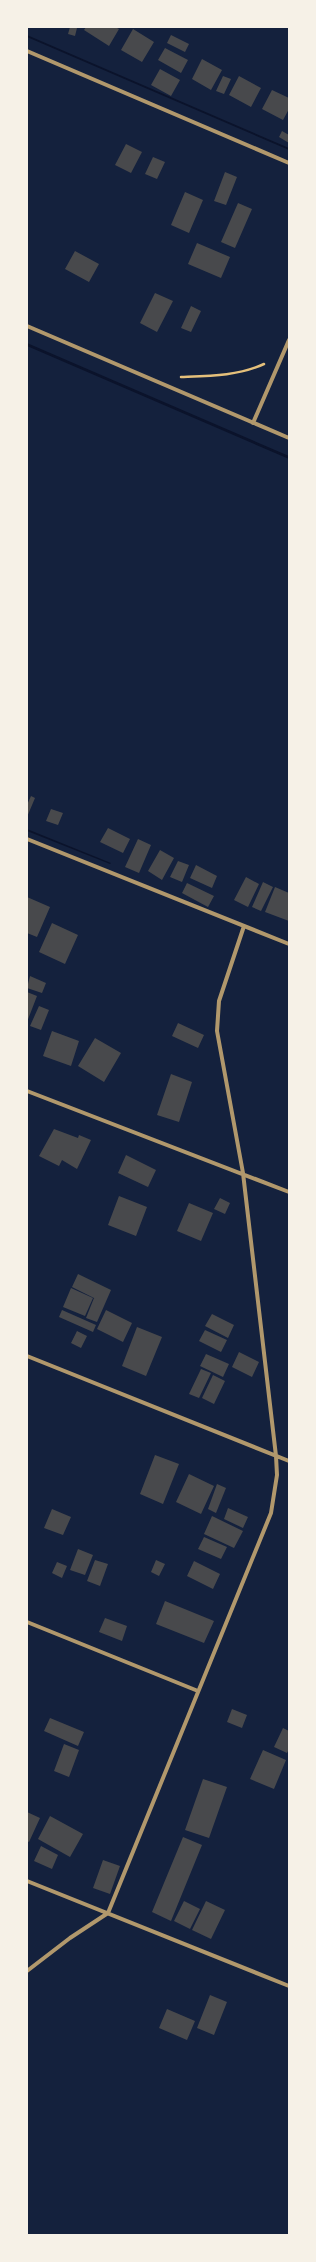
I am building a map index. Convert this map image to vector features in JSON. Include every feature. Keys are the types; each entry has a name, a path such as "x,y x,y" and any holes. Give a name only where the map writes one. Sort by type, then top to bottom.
{"street":[{"path":"27,51 289,163"},
{"path":"27,326 289,438"},
{"path":"253,423 289,340"},
{"path":"27,839 289,944"},
{"path":"27,1971 70,1938 108,1913 271,1513 277,1475 276,1456 243,1174 218,1031 219,1001 244,926"},
{"path":"27,1091 289,1192"},
{"path":"27,1356 289,1461"},
{"path":"27,1622 198,1691"},
{"path":"27,1880 289,1986"}],"path":[{"path":"176,377 226,375 248,371 269,360"}],"water":[{"path":"27,35 289,148 289,150 27,37"},
{"path":"27,343 289,456 289,459 27,346"},
{"path":"27,829 111,863 110,864 27,831"}],"building":[{"path":"70,27 77,28 75,36 68,34"},
{"path":"86,27 115,27 119,29 109,46 84,30"},
{"path":"133,29 154,42 142,62 121,50"},
{"path":"171,35 189,44 185,52 167,43"},
{"path":"165,48 188,60 181,73 158,60"},
{"path":"202,59 222,70 211,90 192,79"},
{"path":"160,69 180,80 171,96 151,85"},
{"path":"223,76 231,79 224,94 216,91"},
{"path":"239,76 261,88 251,107 229,95"},
{"path":"272,90 289,98 289,109 283,120 262,109"},
{"path":"282,131 289,135 289,143 279,137"},
{"path":"126,144 142,152 131,173 115,165"},
{"path":"153,157 165,162 157,179 145,174"},
{"path":"225,172 237,177 226,205 214,201"},
{"path":"185,192 203,200 189,233 171,225"},
{"path":"238,203 252,209 235,248 221,242"},
{"path":"197,243 230,257 221,278 188,264"},
{"path":"75,251 99,264 89,282 65,269"},
{"path":"155,293 173,301 157,332 140,323"},
{"path":"191,306 201,311 191,332 181,328"},
{"path":"31,796 35,798 27,817 27,805"},
{"path":"51,809 63,813 58,825 46,821"},
{"path":"108,828 130,839 123,853 100,842"},
{"path":"138,839 151,845 139,873 125,867"},
{"path":"160,850 174,858 162,880 148,871"},
{"path":"178,861 189,865 182,882 170,877"},
{"path":"196,865 217,876 212,888 190,878"},
{"path":"246,877 259,884 248,907 234,900"},
{"path":"263,882 273,887 261,911 252,907"},
{"path":"187,883 214,896 208,907 182,893"},
{"path":"275,887 289,893 289,921 265,912"},
{"path":"27,897 50,907 37,937 27,933"},
{"path":"52,923 78,935 65,964 39,952"},
{"path":"30,976 46,983 42,993 27,988"},
{"path":"27,992 37,996 27,1022"},
{"path":"39,1006 49,1010 41,1030 30,1026"},
{"path":"178,1023 204,1035 198,1048 172,1036"},
{"path":"52,1031 79,1041 71,1066 43,1056"},
{"path":"95,1038 121,1053 104,1082 78,1066"},
{"path":"171,1074 192,1082 179,1122 157,1115"},
{"path":"54,1129 78,1138 79,1135 91,1140 77,1169 62,1160 59,1166 39,1156"},
{"path":"126,1155 156,1170 148,1187 118,1173"},
{"path":"119,1196 147,1207 136,1236 108,1225"},
{"path":"220,1198 230,1203 225,1214 214,1209"},
{"path":"189,1203 213,1213 201,1241 177,1231"},
{"path":"78,1274 111,1290 97,1322 86,1318 94,1298 72,1287"},
{"path":"71,1288 93,1298 85,1316 63,1307"},
{"path":"62,1310 96,1325 93,1332 59,1317"},
{"path":"106,1310 132,1323 123,1342 97,1329"},
{"path":"212,1314 234,1325 228,1338 205,1326"},
{"path":"137,1327 162,1337 146,1376 122,1366"},
{"path":"205,1330 227,1340 221,1352 199,1341"},
{"path":"77,1331 87,1336 81,1348 71,1343"},
{"path":"239,1352 259,1362 252,1377 232,1367"},
{"path":"206,1354 229,1364 223,1377 200,1366"},
{"path":"201,1369 211,1373 199,1398 189,1394"},
{"path":"213,1375 225,1381 214,1404 202,1398"},
{"path":"155,1455 179,1464 163,1504 140,1494"},
{"path":"189,1474 214,1486 201,1514 176,1502"},
{"path":"217,1484 226,1488 216,1513 208,1509"},
{"path":"228,1508 248,1517 243,1528 224,1519"},
{"path":"52,1509 71,1517 63,1535 44,1528"},
{"path":"212,1516 243,1531 234,1548 204,1534"},
{"path":"204,1537 227,1547 221,1559 198,1549"},
{"path":"78,1549 93,1555 85,1575 70,1570"},
{"path":"95,1560 108,1564 100,1586 87,1581"},
{"path":"156,1560 165,1564 159,1576 151,1572"},
{"path":"194,1561 220,1574 213,1589 187,1576"},
{"path":"57,1562 67,1566 62,1578 52,1573"},
{"path":"165,1601 214,1621 204,1643 156,1624"},
{"path":"105,1618 127,1626 122,1641 99,1632"},
{"path":"232,1709 247,1715 242,1728 227,1722"},
{"path":"50,1718 84,1732 78,1746 44,1731"},
{"path":"283,1728 289,1731 289,1749 287,1753 274,1747"},
{"path":"64,1744 79,1750 69,1777 54,1771"},
{"path":"263,1750 286,1760 274,1789 250,1779"},
{"path":"203,1779 227,1787 209,1838 185,1830"},
{"path":"27,1812 40,1818 29,1842 27,1841"},
{"path":"50,1816 83,1834 70,1857 38,1839"},
{"path":"183,1837 202,1845 171,1921 152,1912"},
{"path":"41,1846 58,1855 52,1869 34,1861"},
{"path":"103,1860 120,1866 110,1894 93,1888"},
{"path":"184,1901 200,1909 190,1929 174,1921"},
{"path":"206,1901 225,1910 211,1939 192,1930"},
{"path":"210,1995 227,2002 214,2035 197,2028"},
{"path":"167,2009 195,2021 187,2040 159,2028"}]}
